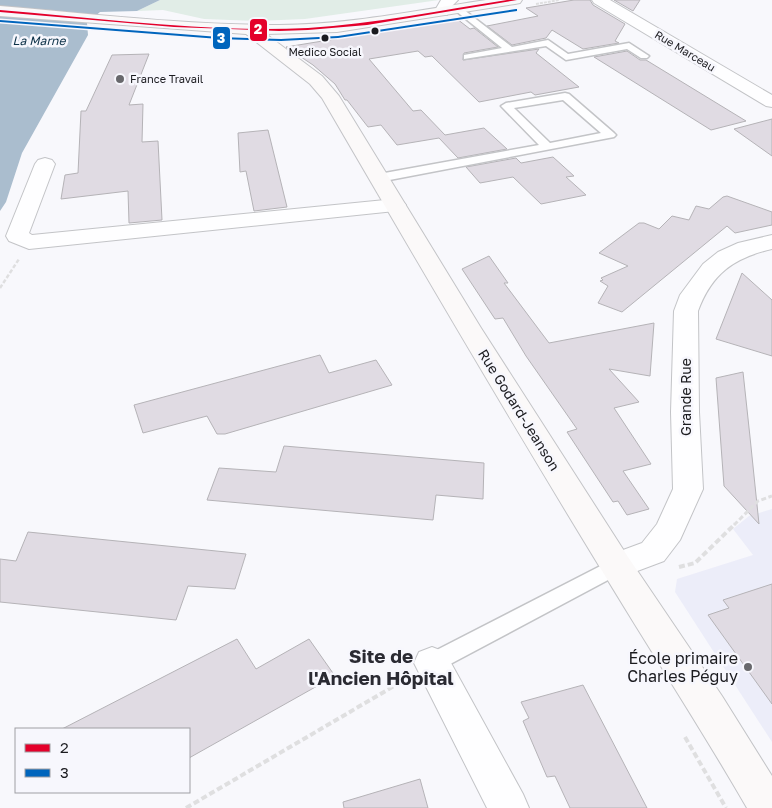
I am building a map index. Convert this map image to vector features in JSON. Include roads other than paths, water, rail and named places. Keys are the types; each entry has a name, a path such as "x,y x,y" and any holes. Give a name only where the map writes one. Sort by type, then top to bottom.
{"street":[{"path":"0,11 251,30 337,27 450,7 515,0"},
{"name":"Rue Marceau","path":"598,0 772,102"},
{"name":"Rue Godard-Jeanson","path":"251,30 316,80 330,96 468,328 616,566 709,708 769,808"},
{"path":"45,164 17,236 29,242 395,205"},
{"name":"Grande Rue","path":"616,566 653,552 670,531 688,489 685,412 686,311 692,295 711,269 726,257 746,248 772,242"},
{"path":"432,663 509,808"}],"lane":[{"path":"450,7 510,50"},
{"path":"467,57 548,43 566,56 629,46 644,56"},
{"path":"379,178 610,136 565,96 506,106 547,147"},
{"path":"432,663 616,566"}],"water":[{"name":"La Marne","path":"0,0 160,0 137,11 100,12 87,23 88,35 22,153 6,202 0,211"}],"place":[{"name":"Medico Social","path":"325,38"},
{"name":"France Travail","path":"120,79"},
{"name":"École primaire Charles Péguy","path":"748,667"}],"district":[{"name":"Site de l'Ancien Hôpital","path":"381,667"}]}
